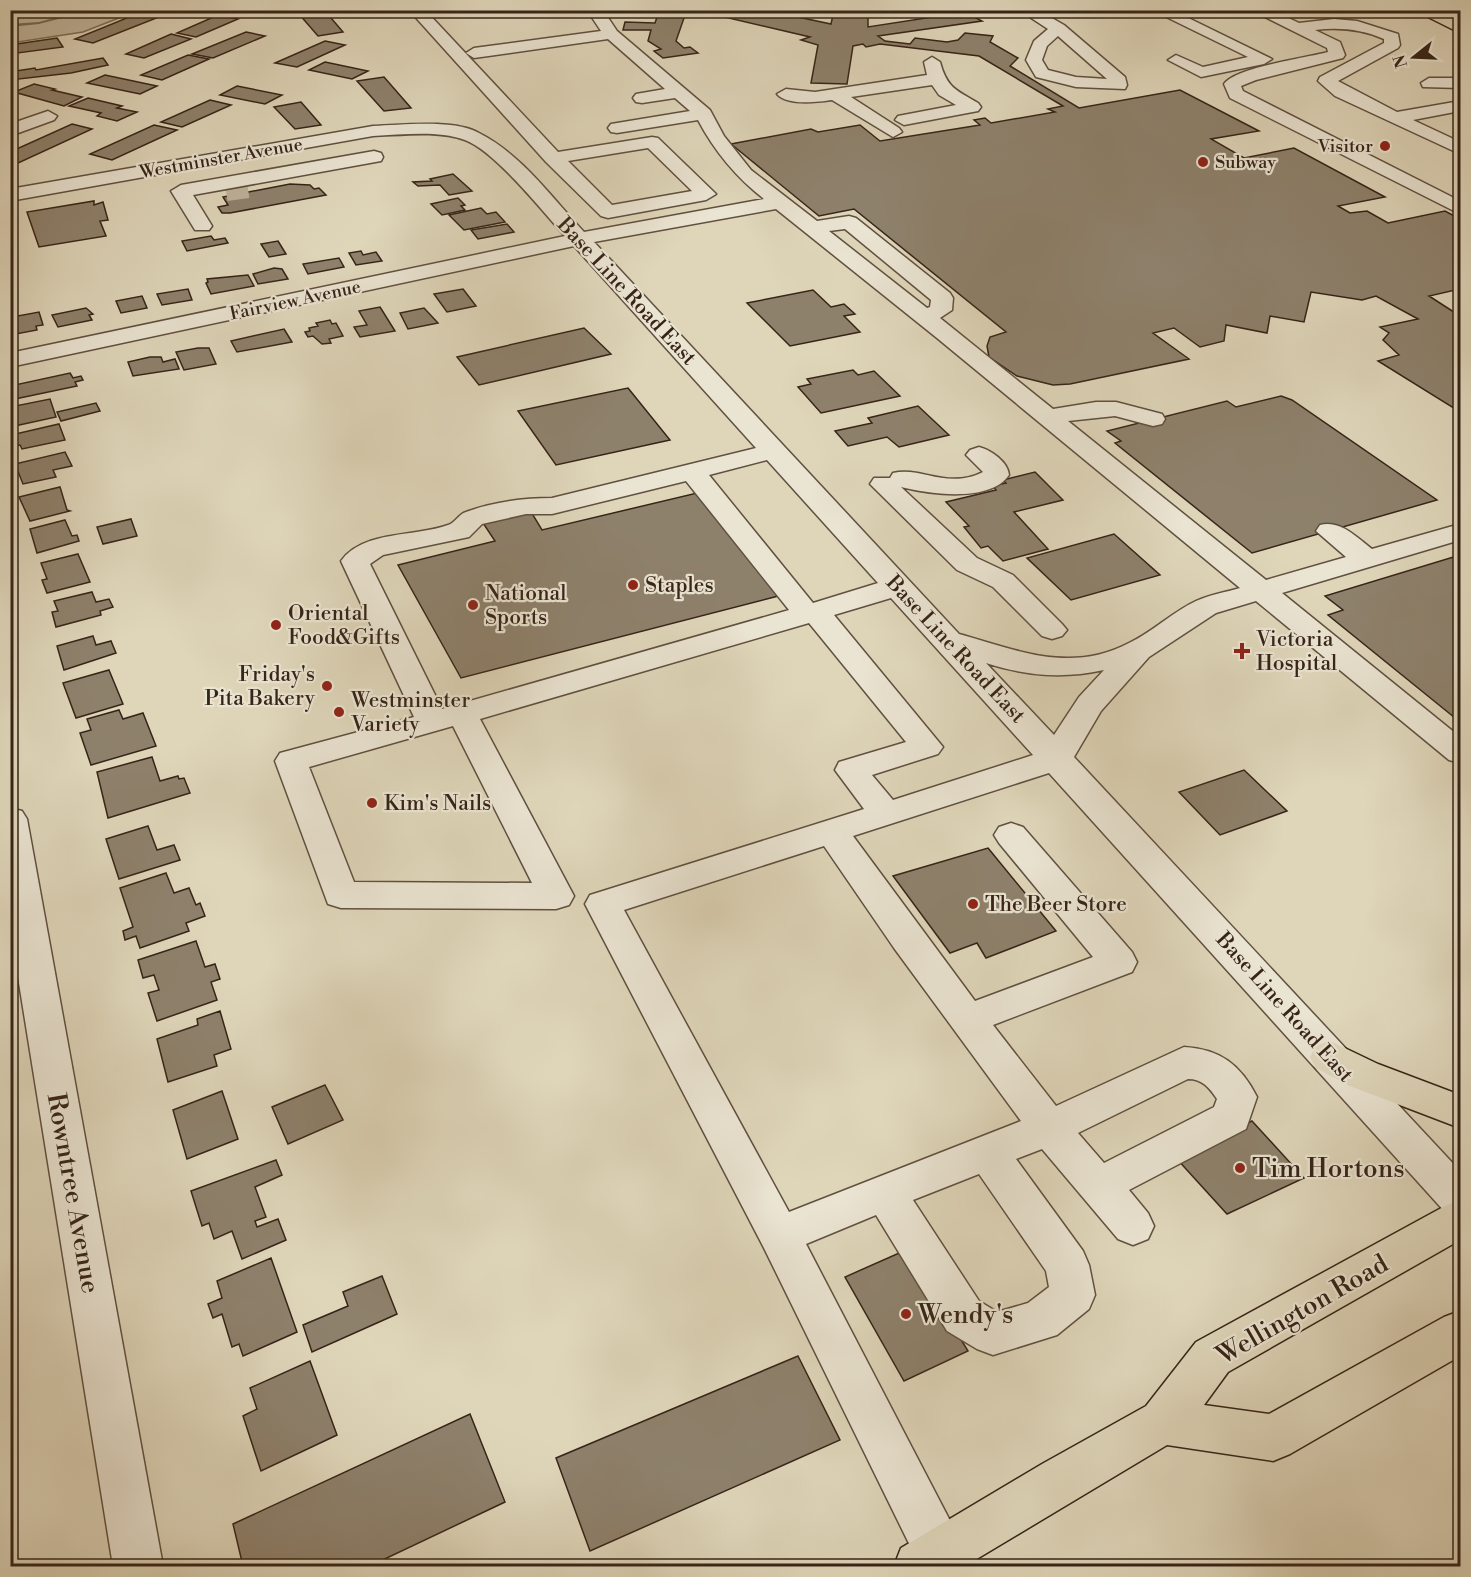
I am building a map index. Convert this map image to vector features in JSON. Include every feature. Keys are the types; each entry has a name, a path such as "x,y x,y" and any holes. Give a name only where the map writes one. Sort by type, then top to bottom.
{"main road":[{"path":"1420,10 1461,28"},
{"path":"1444,10 1461,18"},
{"path":"1330,1057 1364,1075 1461,1112"},
{"name":"Wellington Road","path":"929,1560 1163,1422 1212,1357 1461,1219"},
{"path":"1163,1422 1273,1438 1461,1332"}],"street":[{"path":"416,10 536,141 608,212 706,194 652,142 554,158"},
{"path":"600,10 599,16 610,34 704,114 716,137 744,174 925,317 1461,753"},
{"path":"1026,10 1058,28 1081,50 1113,73 1119,85 1100,95 1074,94 1062,89 1042,73 1034,60 1036,50 1058,28"},
{"path":"1159,10 1264,59"},
{"path":"1258,10 1334,45 1337,55 1250,76 1232,84 1236,94 1461,208"},
{"path":"1297,28 1348,22 1373,28 1392,37 1392,45 1326,81 1341,92 1461,149"},
{"path":"474,53 610,34"},
{"path":"1176,60 1201,72 1291,52"},
{"path":"835,94 898,126 972,107 941,85 932,62"},
{"path":"1429,83 1461,83"},
{"path":"786,94 815,98 835,94 941,85"},
{"path":"876,103 941,85"},
{"path":"642,98 678,92"},
{"path":"1395,118 1461,106"},
{"path":"599,131 704,114"},
{"path":"10,131 48,116"},
{"path":"1308,130 1340,124"},
{"name":"Westminster Avenue","path":"10,195 373,131 433,129"},
{"name":"Base Line Road East","path":"433,129 472,136 509,162 1461,1199"},
{"path":"536,141 556,138"},
{"path":"1329,141 1305,147 1329,162"},
{"path":"181,191 253,182 374,157"},
{"path":"166,168 202,226"},
{"path":"1411,183 1382,190 1425,212"},
{"name":"Fairview Avenue","path":"10,360 579,239 781,202"},
{"path":"814,228 856,221 942,298 941,310 925,317"},
{"path":"1046,417 1096,409 1116,409 1153,419"},
{"path":"555,896 355,561 374,549 459,531 473,518 526,506 552,506 774,451"},
{"path":"979,455 996,470 996,475 987,480 940,487 893,481 967,564 1003,581 1052,630"},
{"path":"692,471 927,747 851,770 885,813"},
{"path":"1330,531 1367,559"},
{"path":"947,639 1014,663 1031,666 1068,668 1104,663 1138,651 1206,607 1461,532"},
{"path":"899,586 599,677 291,761 341,895 555,896 603,904 1057,759 1075,724 1090,704 1138,651"},
{"name":"Rowntree Avenue","path":"10,819 138,1566"},
{"path":"831,830 967,1019 1049,1128 1133,1227"},
{"path":"967,1019 1119,962 1011,835"},
{"path":"603,904 779,1235 929,1560"},
{"path":"779,1235 1049,1128 1184,1063 1205,1063 1224,1077 1237,1097 1232,1117 1098,1186"},
{"path":"885,1193 963,1316 993,1334 1041,1320 1073,1295 1066,1265 987,1152"}],"shaded area":[{"path":"10,11 137,11 83,32 11,43"}],"building":[{"path":"669,10 765,10 831,24 834,10 868,10 868,27 965,12 982,21 878,36 885,41 910,44 915,38 947,42 958,40 965,33 993,36 990,42 1018,58 1010,66 1079,108 1180,90 1259,131 1211,139 1244,158 1294,148 1385,197 1338,206 1350,213 1367,211 1388,223 1445,211 1460,219 1460,289 1429,296 1460,316 1460,412 1378,361 1399,355 1383,340 1389,333 1380,327 1418,319 1376,296 1362,300 1311,292 1304,322 1270,316 1267,333 1226,325 1224,341 1200,347 1174,328 1153,333 1189,359 1070,384 1053,385 1017,376 989,357 987,346 990,337 1006,332 854,209 819,216 731,144 811,129 818,132 860,125 880,141 980,125 974,120 985,118 991,123 1055,112 1048,109 1063,106 979,56 880,44 866,47 863,44 853,46 847,84 811,83 818,45 801,40 810,37 699,11 685,15 676,41 684,48 690,47 698,53 663,58 654,51 661,49 648,41 651,30 623,30 625,22 655,23 658,14"},
{"path":"144,11 164,15 93,43 75,39"},
{"path":"325,11 343,32 318,36 299,14"},
{"path":"218,15 238,19 196,37 177,33"},
{"path":"246,32 265,36 213,58 192,54"},
{"path":"171,34 191,39 144,58 126,54"},
{"path":"57,38 63,47 10,54 10,45"},
{"path":"325,41 345,45 297,67 275,63"},
{"path":"188,55 209,59 162,80 141,75"},
{"path":"103,58 108,65 71,73 10,80 10,72 35,68 36,70"},
{"path":"325,62 368,71 352,79 309,70"},
{"path":"105,75 157,86 140,94 87,83"},
{"path":"384,77 411,108 384,111 357,81"},
{"path":"34,84 82,97 64,106 14,92"},
{"path":"237,86 282,95 265,104 220,95"},
{"path":"88,98 137,112 117,121 97,116 101,113 69,106"},
{"path":"210,100 231,105 182,127 161,122"},
{"path":"301,102 321,125 295,129 274,107"},
{"path":"72,124 92,129 16,164 10,162 10,152"},
{"path":"154,125 177,130 112,160 90,154"},
{"path":"453,174 472,191 449,195 440,185 418,186 413,182 432,181 430,179"},
{"path":"290,184 310,185 314,189 319,188 326,195 230,213 222,213 218,207 228,205 223,197"},
{"path":"458,198 465,205 461,206 465,210 442,215 431,204"},
{"path":"94,201 94,205 103,202 108,220 100,221 106,236 39,247 27,212"},
{"path":"481,208 487,214 496,212 505,222 464,230 449,215"},
{"path":"507,224 514,232 478,239 471,230"},
{"path":"211,236 214,240 225,238 228,243 187,251 182,241"},
{"path":"278,241 286,254 269,257 261,244"},
{"path":"361,251 363,255 376,252 382,261 356,265 349,253"},
{"path":"339,258 344,267 308,274 303,264"},
{"path":"274,268 282,269 288,279 258,284 253,274"},
{"path":"248,275 254,286 211,294 206,283 207,279"},
{"path":"188,289 192,300 162,305 157,294"},
{"path":"463,289 476,306 447,312 434,294"},
{"path":"813,290 831,307 844,304 855,314 844,316 860,332 790,346 747,303"},
{"path":"142,296 147,308 121,313 116,301"},
{"path":"380,307 395,331 360,337 354,327 367,325 359,311"},
{"path":"86,308 93,314 89,315 92,320 58,327 52,315"},
{"path":"424,308 438,323 408,329 400,313"},
{"path":"39,312 43,325 36,326 37,330 16,334 12,317"},
{"path":"330,320 332,324 336,323 343,336 329,339 331,343 322,344 313,336 308,337 305,332 310,331 309,328 318,326 316,323"},
{"path":"584,328 611,354 479,385 457,357"},
{"path":"284,329 292,342 237,352 231,341"},
{"path":"209,348 216,364 184,370 176,352"},
{"path":"161,357 163,362 175,359 179,369 133,376 128,362"},
{"path":"853,370 858,375 874,371 900,396 821,413 798,387 811,384 807,379"},
{"path":"70,373 73,378 81,376 83,380 75,382 77,386 10,400 10,386"},
{"path":"628,388 670,440 556,465 518,411"},
{"path":"1281,396 1292,400 1437,500 1252,553 1115,443 1121,441 1107,431 1227,401 1236,407"},
{"path":"50,399 56,417 10,427 10,407"},
{"path":"96,403 100,411 61,421 57,412"},
{"path":"918,406 949,435 899,447 887,437 848,446 835,431 872,423 868,418"},
{"path":"59,424 65,440 22,449 20,445 15,446 11,435"},
{"path":"65,452 72,466 53,470 56,477 23,484 15,464"},
{"path":"1035,472 1063,500 1014,512 1048,549 1003,561 988,546 981,548 964,527 969,526 946,502 996,490 993,486 1006,483 1003,480"},
{"path":"60,487 67,510 70,511 30,521 19,497"},
{"path":"697,493 782,595 461,678 398,565 495,541 483,523 530,510 542,530"},
{"path":"131,519 137,536 103,544 97,527"},
{"path":"65,520 72,536 77,535 79,541 37,553 30,529"},
{"path":"1114,534 1160,575 1071,600 1027,558"},
{"path":"78,554 90,582 47,593 42,580 47,579 41,563"},
{"path":"1460,555 1460,722 1328,615 1343,610 1325,596"},
{"path":"92,592 96,602 109,599 113,607 100,611 101,615 56,627 52,612 58,611 54,601"},
{"path":"93,636 96,645 111,641 116,653 64,670 57,646"},
{"path":"109,670 123,704 76,718 63,683"},
{"path":"119,710 123,719 143,713 156,746 91,765 80,733 91,730 87,719"},
{"path":"152,757 160,781 178,776 179,779 184,778 190,793 108,818 97,772"},
{"path":"1244,770 1287,811 1220,835 1179,792"},
{"path":"148,826 157,850 174,845 180,860 119,879 106,839"},
{"name":"The Beer Store","path":"988,848 1056,931 986,958 977,943 950,953 893,876"},
{"path":"166,873 174,893 189,888 196,905 200,903 205,916 186,923 189,931 140,948 136,936 125,940 123,931 133,927 120,888"},
{"path":"196,941 205,967 215,964 220,979 211,982 217,1000 157,1021 148,993 159,990 154,975 143,978 138,960"},
{"path":"220,1011 231,1049 214,1055 217,1066 168,1082 157,1039 198,1025 197,1019"},
{"path":"325,1085 343,1120 288,1144 272,1107"},
{"path":"222,1091 238,1139 187,1159 173,1110"},
{"name":"Tim Hortons","path":"1252,1121 1304,1178 1227,1214 1176,1158"},
{"path":"276,1160 282,1175 255,1187 266,1217 255,1221 257,1227 278,1219 286,1240 242,1259 232,1231 214,1239 209,1223 202,1226 191,1191"},
{"name":"Wendy's","path":"906,1250 968,1351 904,1381 845,1277"},
{"path":"271,1258 297,1332 243,1356 239,1344 232,1347 222,1314 213,1318 208,1304 222,1298 217,1281"},
{"path":"382,1276 397,1314 312,1352 303,1325 348,1306 343,1292"},
{"path":"798,1356 840,1440 590,1551 556,1458"},
{"path":"310,1361 337,1435 261,1471 243,1416 257,1409 250,1388"},
{"path":"470,1414 505,1502 370,1566 243,1566 233,1524"}],"waterway":[{"path":"10,26 39,23 91,10"}],"tunnel":[{"path":"226,190 248,187"}],"place":[{"name":"Visitor","path":"1385,146"},
{"name":"Subway","path":"1203,162"},
{"name":"Staples","path":"633,585"},
{"name":"National Sports","path":"473,605"},
{"name":"Oriental Food&Gifts","path":"276,625"},
{"name":"Victoria Hospital","path":"1242,651"},
{"name":"Friday's Pita Bakery","path":"327,686"},
{"name":"Westminster Variety","path":"339,712"},
{"name":"Kim's Nails","path":"372,803"},
{"name":"The Beer Store","path":"973,904"},
{"name":"Tim Hortons","path":"1240,1168"},
{"name":"Wendy's","path":"906,1314"}]}
